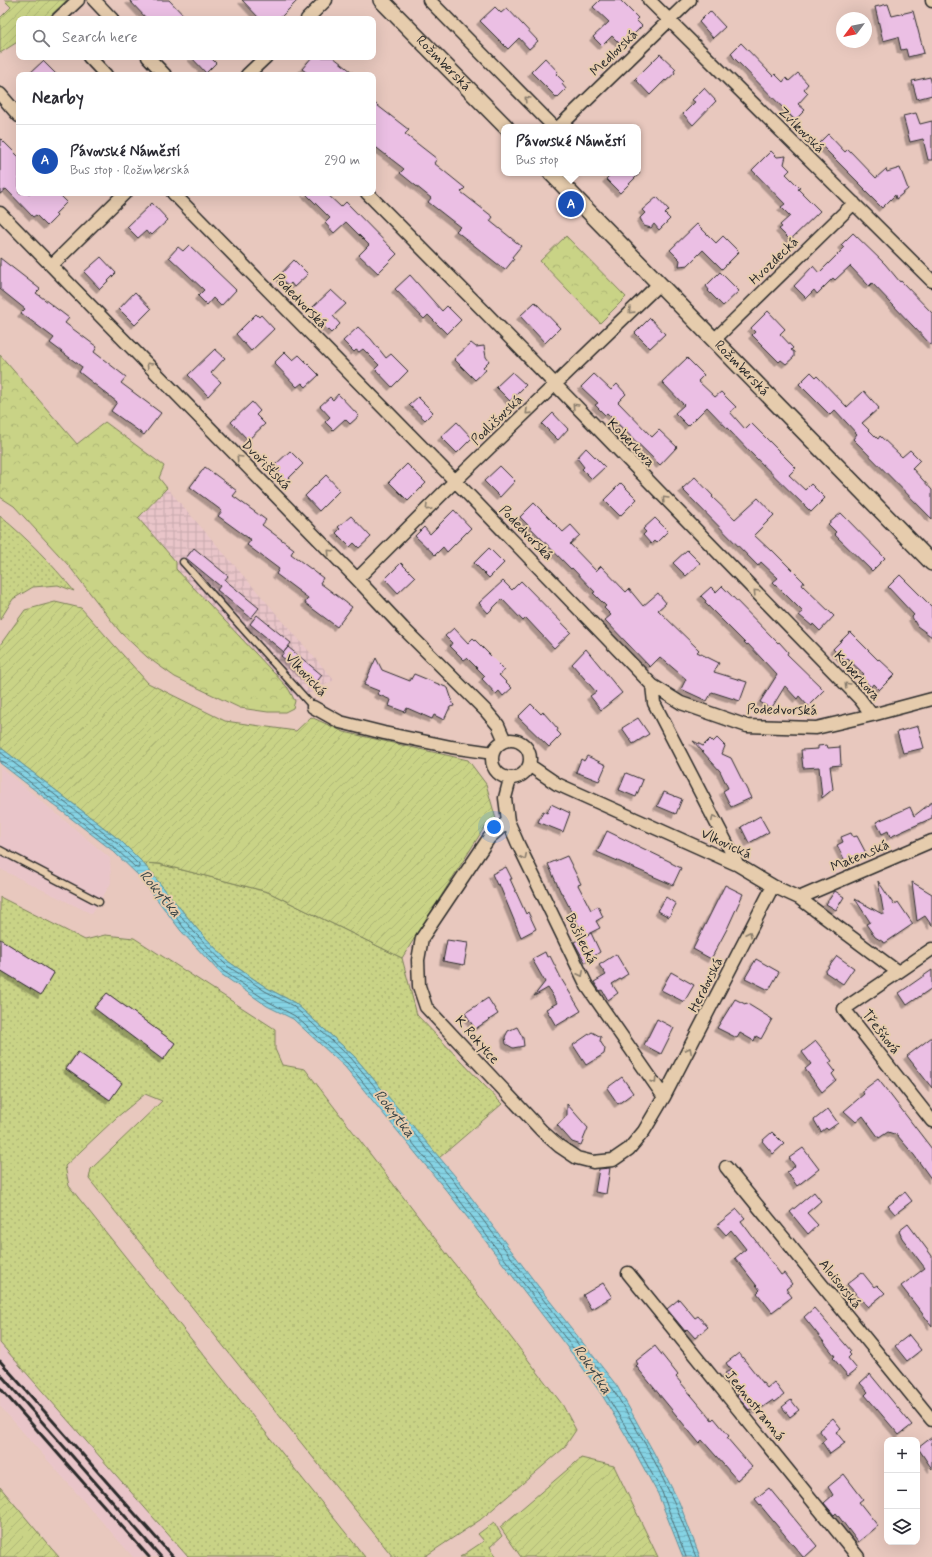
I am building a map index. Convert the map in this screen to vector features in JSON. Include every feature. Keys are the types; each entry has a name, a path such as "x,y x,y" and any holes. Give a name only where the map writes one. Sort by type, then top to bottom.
{"street":[{"path":"61,16 78,0"},
{"path":"94,0 109,16"},
{"path":"310,16 326,0"},
{"name":"Rožmberská","path":"381,0 503,124"},
{"path":"430,0 551,124"},
{"name":"Zvíkovská","path":"649,0 932,281"},
{"name":"Medlovská","path":"562,124 690,0"},
{"path":"92,60 103,72"},
{"path":"151,60 162,72"},
{"path":"251,72 263,60"},
{"path":"0,94 16,113"},
{"name":"Rožmberská","path":"554,176 932,563"},
{"path":"52,265 120,196"},
{"name":"Podedvorská","path":"176,196 652,685 681,703 747,726 816,728 932,699"},
{"name":"Koberkova","path":"370,196 860,699 872,715"},
{"name":"Hvozdecká","path":"714,340 854,203"},
{"name":"Dvořišťská","path":"0,213 403,628 486,711 498,725 505,741"},
{"name":"Podlišovská","path":"357,580 455,481 659,284"},
{"path":"652,685 654,703 738,866"},
{"name":"Vlkovická","path":"313,708 340,722 384,733 451,747 493,753"},
{"path":"512,740 519,742 526,748 529,756 529,765 525,772 519,777 510,778 499,775 493,767 493,753 499,744 505,741 512,740"},
{"name":"Vlkovická","path":"529,765 557,784 738,866 773,886 799,898 898,972"},
{"name":"Bošilecká","path":"510,778 506,798 508,821 518,844 587,986 664,1097"},
{"name":"K Rokytce","path":"508,821 489,838 422,938 418,960 419,986 426,1006 542,1131 577,1158 593,1162 613,1160 629,1148 644,1131 664,1097"},
{"name":"Matenská","path":"799,898 932,841"},
{"name":"Herdovská","path":"664,1097 773,886"},
{"name":"Třešňová","path":"932,949 844,1009 932,1121"},
{"name":"Aloisovská","path":"726,1167 932,1420"},
{"name":"Jednostranná","path":"628,1273 858,1557"}],"lane":[{"name":"Vlkovická","path":"184,562 313,708"},
{"path":"0,850 99,902"}],"shaded area":[{"path":"167,488 334,680 295,701 288,688 175,569 176,562 138,518"},
{"path":"0,767 110,858 111,883 92,914 0,869"},
{"path":"0,1343 188,1557 133,1557 0,1406"}],"green space":[{"path":"4,0 67,0 50,16 16,16 16,43 0,53 0,18 11,7"},
{"path":"566,236 626,297 600,323 540,261"},
{"path":"0,355 77,444 105,422 164,466 159,478 167,488 138,518 176,562 176,569 288,688 295,701 293,708 285,712 268,712 240,708 175,677 147,657 121,633 69,566 14,506 0,497"},
{"path":"0,516 39,552 74,591 58,585 33,587 13,599 0,620"},
{"path":"55,602 81,608 148,683 225,721 296,731 311,717 344,732 468,760 486,784 496,819 484,828 402,958 268,892 159,864 143,863 121,841 0,747 0,645 25,610"},
{"path":"143,863 159,864 268,892 402,958 417,1015 502,1104 439,1158 354,1056 295,1003 267,988 229,962 198,930"},
{"path":"0,897 85,940 105,935 134,938 275,1029 275,1049 282,1065 305,1069 562,1404 576,1430 564,1448 480,1520 424,1557 393,1557 89,1179 91,1169 162,1101 145,1094 116,1118 65,1166 69,1186 365,1557 188,1557 0,1343 0,970 41,995 54,973 0,939","holes":["107,993 175,1043 163,1060 94,1008","78,1052 122,1083 110,1100 66,1069"]},
{"path":"581,1458 614,1466 658,1557 521,1557 500,1527"},
{"path":"0,1487 51,1548 59,1557 0,1557"},
{"path":"494,1522 502,1536 490,1547 497,1557 460,1557 484,1541 478,1534"}],"water":[{"name":"Rokytka","path":"0,747 121,841 143,863 198,930 229,962 267,988 295,1003 354,1056 455,1176 538,1286 617,1386 679,1502 700,1557 683,1557 658,1494 602,1395 580,1364 454,1200 345,1067 293,1019 267,1006 221,974 181,931 140,877 113,851 0,763"}],"building":[{"path":"129,0 169,0 184,16 144,16"},
{"path":"242,0 298,0 282,16 257,16"},
{"path":"600,0 620,0 638,18 636,20 642,26 622,46 612,36 602,46 593,37 609,22 593,7"},
{"path":"888,4 892,16 913,11 924,53 908,57 906,49 901,50 898,37 883,41 875,7"},
{"path":"495,7 501,13 507,8 538,41 529,49 519,38 508,49 480,21"},
{"path":"710,11 725,27 713,38 699,22"},
{"path":"741,43 773,76 775,74 783,82 786,78 789,81 798,73 808,84 804,89 808,93 798,104 805,110 795,120 734,58 731,53"},
{"path":"660,54 676,69 674,71 675,73 666,81 665,80 650,95 635,79"},
{"path":"545,58 558,72 556,74 564,82 562,84 566,89 557,98 531,72"},
{"path":"194,60 213,60 216,63 207,72 205,72"},
{"path":"310,60 337,60 352,72 306,72 302,69"},
{"path":"43,61 54,72 31,72"},
{"path":"930,77 932,95 917,99 912,81"},
{"path":"704,88 716,101 693,125 683,114 695,102 692,100"},
{"path":"376,104 409,130 405,134 437,159 434,163 465,188 461,192 493,217 490,221 521,246 512,257 514,259 505,270 456,231 460,227 428,202 431,198 400,173 404,169 376,147"},
{"path":"916,113 920,124 932,121 932,160 928,160 923,139 910,142 903,116"},
{"path":"828,134 845,152 848,149 876,178 886,169 887,172 900,168 908,189 896,199 895,195 882,208 819,143"},
{"path":"0,138 16,154 16,196 61,196 67,202 55,214 57,216 47,226 36,215 33,217 6,189 0,194"},
{"path":"771,151 777,157 786,156 784,164 790,170 786,174 800,188 798,189 820,211 790,240 779,229 782,227 780,225 790,216 781,207 785,204 752,170"},
{"path":"609,176 637,176 620,193 606,179"},
{"path":"308,196 329,196 341,207 346,202 397,254 378,273 359,255 369,245 346,222 334,233 325,223 330,218"},
{"path":"657,197 669,210 665,214 670,219 659,230 654,224 651,228 644,226 640,218 645,213 642,210"},
{"path":"152,203 168,220 152,235 150,233 149,235 146,231 138,238 127,227"},
{"path":"697,224 716,243 723,236 739,252 722,269 703,250 688,265 679,266 680,260 670,250"},
{"path":"853,233 932,313 932,346 872,283 869,286 850,266 835,280 833,278 817,294 814,290 806,298 794,286 813,266 819,273 844,248 841,245"},
{"path":"189,245 236,290 221,306 213,298 207,305 198,296 204,290 169,257 178,247 183,251"},
{"path":"101,257 116,273 100,289 84,272"},
{"path":"0,258 40,289 36,293 69,318 65,323 97,347 94,352 126,377 121,383 161,413 144,435 111,411 117,402 79,372 82,367 50,343 54,338 21,313 25,309 0,289"},
{"path":"294,260 308,274 294,287 291,283 288,286 279,276"},
{"path":"720,272 739,291 723,306 708,291 709,290 706,286"},
{"path":"410,275 442,311 447,306 461,320 447,334 428,315 424,319 395,289"},
{"path":"331,290 346,304 333,316 340,324 331,333 317,319 321,315 313,307"},
{"path":"135,292 151,309 135,325 119,309"},
{"path":"535,302 560,328 545,343 520,316"},
{"path":"768,311 785,329 780,334 793,348 791,350 794,352 794,357 786,364 781,360 779,362 752,335 755,332 751,328"},
{"path":"256,314 259,317 261,315 274,329 251,351 236,334"},
{"path":"650,318 665,334 650,348 635,333"},
{"path":"358,327 371,339 386,358 391,354 408,371 392,387 375,369 379,365 363,349 359,352 356,350 354,352 343,341"},
{"path":"471,343 476,347 484,346 486,357 489,361 483,367 486,370 475,380 454,359"},
{"path":"215,349 225,358 211,373 221,382 208,396 188,375"},
{"path":"285,352 293,360 299,355 319,375 306,387 302,383 297,387 274,363"},
{"path":"687,358 704,375 698,381 715,397 721,392 736,407 730,412 745,429 751,423 796,468 789,475 805,490 811,484 825,498 811,512 707,407 688,426 675,413 684,405 662,382"},
{"path":"512,372 526,385 510,401 496,387"},
{"path":"811,372 816,377 817,376 847,407 864,391 879,408 862,423 878,439 880,436 902,457 910,450 920,460 912,468 932,490 932,519 853,439 857,434 835,410 830,415 799,384"},
{"path":"594,374 611,390 617,384 626,394 618,402 652,437 659,430 677,447 660,465 607,413 605,415 595,405 598,403 581,387"},
{"path":"338,394 359,416 350,424 345,419 333,430 325,422 330,417 320,406 330,397 333,400"},
{"path":"418,397 433,412 425,420 409,405"},
{"path":"252,402 260,411 256,415 265,424 248,440 231,422"},
{"path":"553,413 568,429 558,440 542,424"},
{"path":"457,422 472,438 457,453 441,437"},
{"path":"586,448 605,467 592,479 582,469 584,467 577,458"},
{"path":"290,451 303,464 285,482 277,473 280,471 275,465"},
{"path":"407,464 426,483 408,501 389,482"},
{"path":"500,466 515,481 500,497 484,481"},
{"path":"205,467 237,491 233,496 266,520 262,525 294,549 291,554 323,578 320,583 352,607 337,627 305,603 308,598 276,574 279,569 247,545 251,540 218,516 222,511 190,487"},
{"path":"326,475 340,490 319,511 305,496"},
{"path":"695,477 713,496 712,497 735,519 758,498 774,515 754,535 771,551 772,550 804,582 802,585 834,616 820,631 813,624 812,626 799,615 803,612 773,582 778,578 761,562 758,566 682,489"},
{"path":"621,483 637,499 620,516 604,500"},
{"path":"534,503 563,532 571,525 580,535 570,544 596,571 601,566 626,592 629,589 643,606 658,593 666,603 658,610 699,650 697,652 719,663 714,672 747,682 740,701 712,692 707,701 681,689 686,679 660,657 650,667 605,620 611,615 604,608 606,606 593,593 595,592 520,517"},
{"path":"454,510 471,528 447,552 443,547 435,555 415,536 424,527 430,534"},
{"path":"841,513 885,558 872,571 834,534 836,532 828,524"},
{"path":"351,516 371,537 359,548 354,543 350,547 336,533 340,529 338,527"},
{"path":"655,518 668,531 656,543 654,541 651,544 643,535 646,532 643,529"},
{"path":"194,548 228,576 225,580 259,608 251,618 217,590 220,586 186,558"},
{"path":"489,548 504,563 489,578 474,563"},
{"path":"687,550 700,563 686,576 673,563"},
{"path":"401,563 415,577 398,593 385,579"},
{"path":"900,575 932,607 932,637 917,626 912,617 914,615 888,587"},
{"path":"503,581 512,590 521,581 571,632 554,648 526,618 523,621 502,599 488,613 479,603"},
{"path":"722,586 778,643 779,642 788,652 787,654 824,690 808,706 799,696 797,699 785,686 771,709 760,702 777,675 748,644 747,645 705,603 706,601 701,596 711,587 716,592"},
{"path":"257,615 291,643 284,652 250,624"},
{"path":"454,628 468,643 473,638 505,670 499,675 512,688 503,696 499,691 496,694 482,679 485,676 467,658 464,660 450,646 452,643 445,636"},
{"path":"850,632 878,660 879,659 895,674 879,690 873,684 871,687 861,677 864,674 848,659 845,661 833,649"},
{"path":"288,647 322,675 315,684 281,656"},
{"path":"586,649 622,693 601,710 590,696 596,692 572,664"},
{"path":"376,658 382,670 410,681 414,674 448,688 454,706 450,707 444,720 434,715 432,719 407,708 405,712 389,706 391,700 377,694 379,691 364,685"},
{"path":"531,704 541,714 543,712 558,729 557,731 561,735 549,747 518,717"},
{"path":"638,718 649,734 633,744 622,728"},
{"path":"918,726 924,748 903,753 897,732"},
{"path":"717,738 725,746 722,754 731,758 751,798 731,807 723,791 728,788 720,771 693,741 703,746 710,739 713,742"},
{"path":"827,745 828,748 840,747 841,765 830,766 833,789 822,798 819,767 803,768 801,750 818,749 818,746"},
{"path":"587,756 606,765 599,781 576,772 581,759 584,761"},
{"path":"626,773 643,780 636,797 619,790"},
{"path":"664,792 682,799 676,814 657,806"},
{"path":"932,802 932,818 890,837 888,831 882,834 876,822 910,807 914,816"},
{"path":"551,804 570,813 563,832 538,822 543,811 547,813"},
{"path":"760,816 769,832 749,843 741,827"},
{"path":"607,831 681,868 673,885 597,852"},
{"path":"851,833 853,837 857,836 866,853 846,863 837,845 843,842 841,837"},
{"path":"567,856 581,884 578,885 591,910 598,906 603,917 596,921 600,928 584,936 561,893 548,864"},
{"path":"506,867 526,914 528,912 536,929 521,937 499,884 497,885 492,874"},
{"path":"878,881 894,905 898,902 913,924 885,943 875,937 866,924 870,922 855,899 884,915"},
{"path":"912,882 932,894 932,926 925,916 917,921"},
{"path":"725,885 743,894 711,959 693,949"},
{"path":"835,891 844,897 836,910 826,904"},
{"path":"666,897 676,904 669,917 658,911"},
{"path":"591,933 600,952 585,962 574,942"},
{"path":"0,939 54,973 41,995 0,970"},
{"path":"447,940 468,943 464,965 443,961"},
{"path":"545,952 547,957 550,956 562,980 581,1011 556,1026 546,1009 557,1003 548,988 534,996 545,982 532,959"},
{"path":"616,954 628,974 612,984 618,993 608,1000 602,990 600,991 594,982 606,975 599,965"},
{"path":"837,956 854,968 843,984 825,972"},
{"path":"756,959 779,972 769,990 745,978"},
{"path":"932,970 932,988 907,1005 899,993"},
{"path":"671,972 694,985 684,1002 661,990"},
{"path":"107,993 175,1043 163,1060 94,1008"},
{"path":"488,998 498,1014 475,1029 465,1013"},
{"path":"735,999 745,1004 746,1003 772,1019 761,1039 756,1036 754,1041 740,1033 737,1038 717,1028"},
{"path":"657,1019 674,1028 661,1054 644,1045"},
{"path":"517,1027 523,1038 524,1046 513,1048 506,1044 505,1037 508,1031"},
{"path":"592,1032 601,1037 600,1041 605,1049 604,1054 586,1065 573,1045"},
{"path":"932,1037 932,1088 907,1056"},
{"path":"816,1041 832,1061 829,1063 835,1071 832,1074 836,1080 822,1092 805,1069 811,1064 802,1052"},
{"path":"78,1052 122,1083 110,1100 66,1069"},
{"path":"622,1077 633,1093 618,1104 607,1088"},
{"path":"878,1079 932,1149 932,1180 897,1135 888,1132 879,1138 863,1116 856,1122 844,1111 864,1094 862,1091"},
{"path":"567,1104 588,1128 581,1145 572,1142 557,1125 567,1116"},
{"path":"828,1109 838,1123 828,1130 826,1128 821,1132 814,1120"},
{"path":"772,1132 784,1144 773,1154 762,1141"},
{"path":"803,1148 819,1169 797,1186 787,1172 795,1166 789,1158"},
{"path":"610,1168 606,1194 595,1192 599,1169"},
{"path":"814,1192 821,1201 807,1213 818,1225 808,1234 790,1212"},
{"path":"905,1192 912,1201 895,1214 888,1206"},
{"path":"737,1209 745,1218 741,1221 781,1275 784,1273 792,1284 786,1289 792,1297 772,1312 757,1293 760,1290 735,1258 746,1249 731,1230 726,1235 717,1225"},
{"path":"908,1224 932,1256 932,1326 901,1286 925,1268 902,1238 899,1231"},
{"path":"862,1272 874,1287 877,1285 885,1293 868,1307 847,1284"},
{"path":"603,1283 612,1297 591,1309 583,1295"},
{"path":"679,1299 695,1318 698,1316 708,1327 695,1338 687,1329 685,1331 667,1309"},
{"path":"814,1308 851,1351 849,1353 851,1355 848,1358 857,1369 848,1376 833,1358 835,1356 804,1317"},
{"path":"909,1335 921,1350 907,1361 895,1346"},
{"path":"655,1346 678,1375 676,1377 712,1420 714,1418 729,1436 727,1438 752,1467 737,1480 702,1440 699,1443 636,1366 638,1364 636,1361"},
{"path":"739,1353 767,1388 774,1382 784,1395 775,1402 773,1400 757,1411 754,1407 749,1410 737,1396 741,1392 725,1373 731,1370 726,1363"},
{"path":"870,1374 912,1425 899,1435 865,1395 868,1392 860,1383"},
{"path":"791,1400 799,1410 790,1417 782,1407"},
{"path":"833,1418 841,1428 836,1432 845,1443 830,1454 822,1442 826,1439 819,1430"},
{"path":"932,1437 932,1469 920,1451 920,1446"},
{"path":"844,1474 863,1499 859,1502 878,1526 858,1542 836,1513 834,1515 824,1503 833,1495 828,1487"},
{"path":"769,1488 817,1546 805,1557 803,1557 755,1499"}],"railway":[{"path":"0,1361 173,1557"},
{"path":"0,1374 161,1557"},
{"path":"0,1388 149,1557"}],"place":[{"name":"Pávovské Náměstí","path":"571,204"}]}
